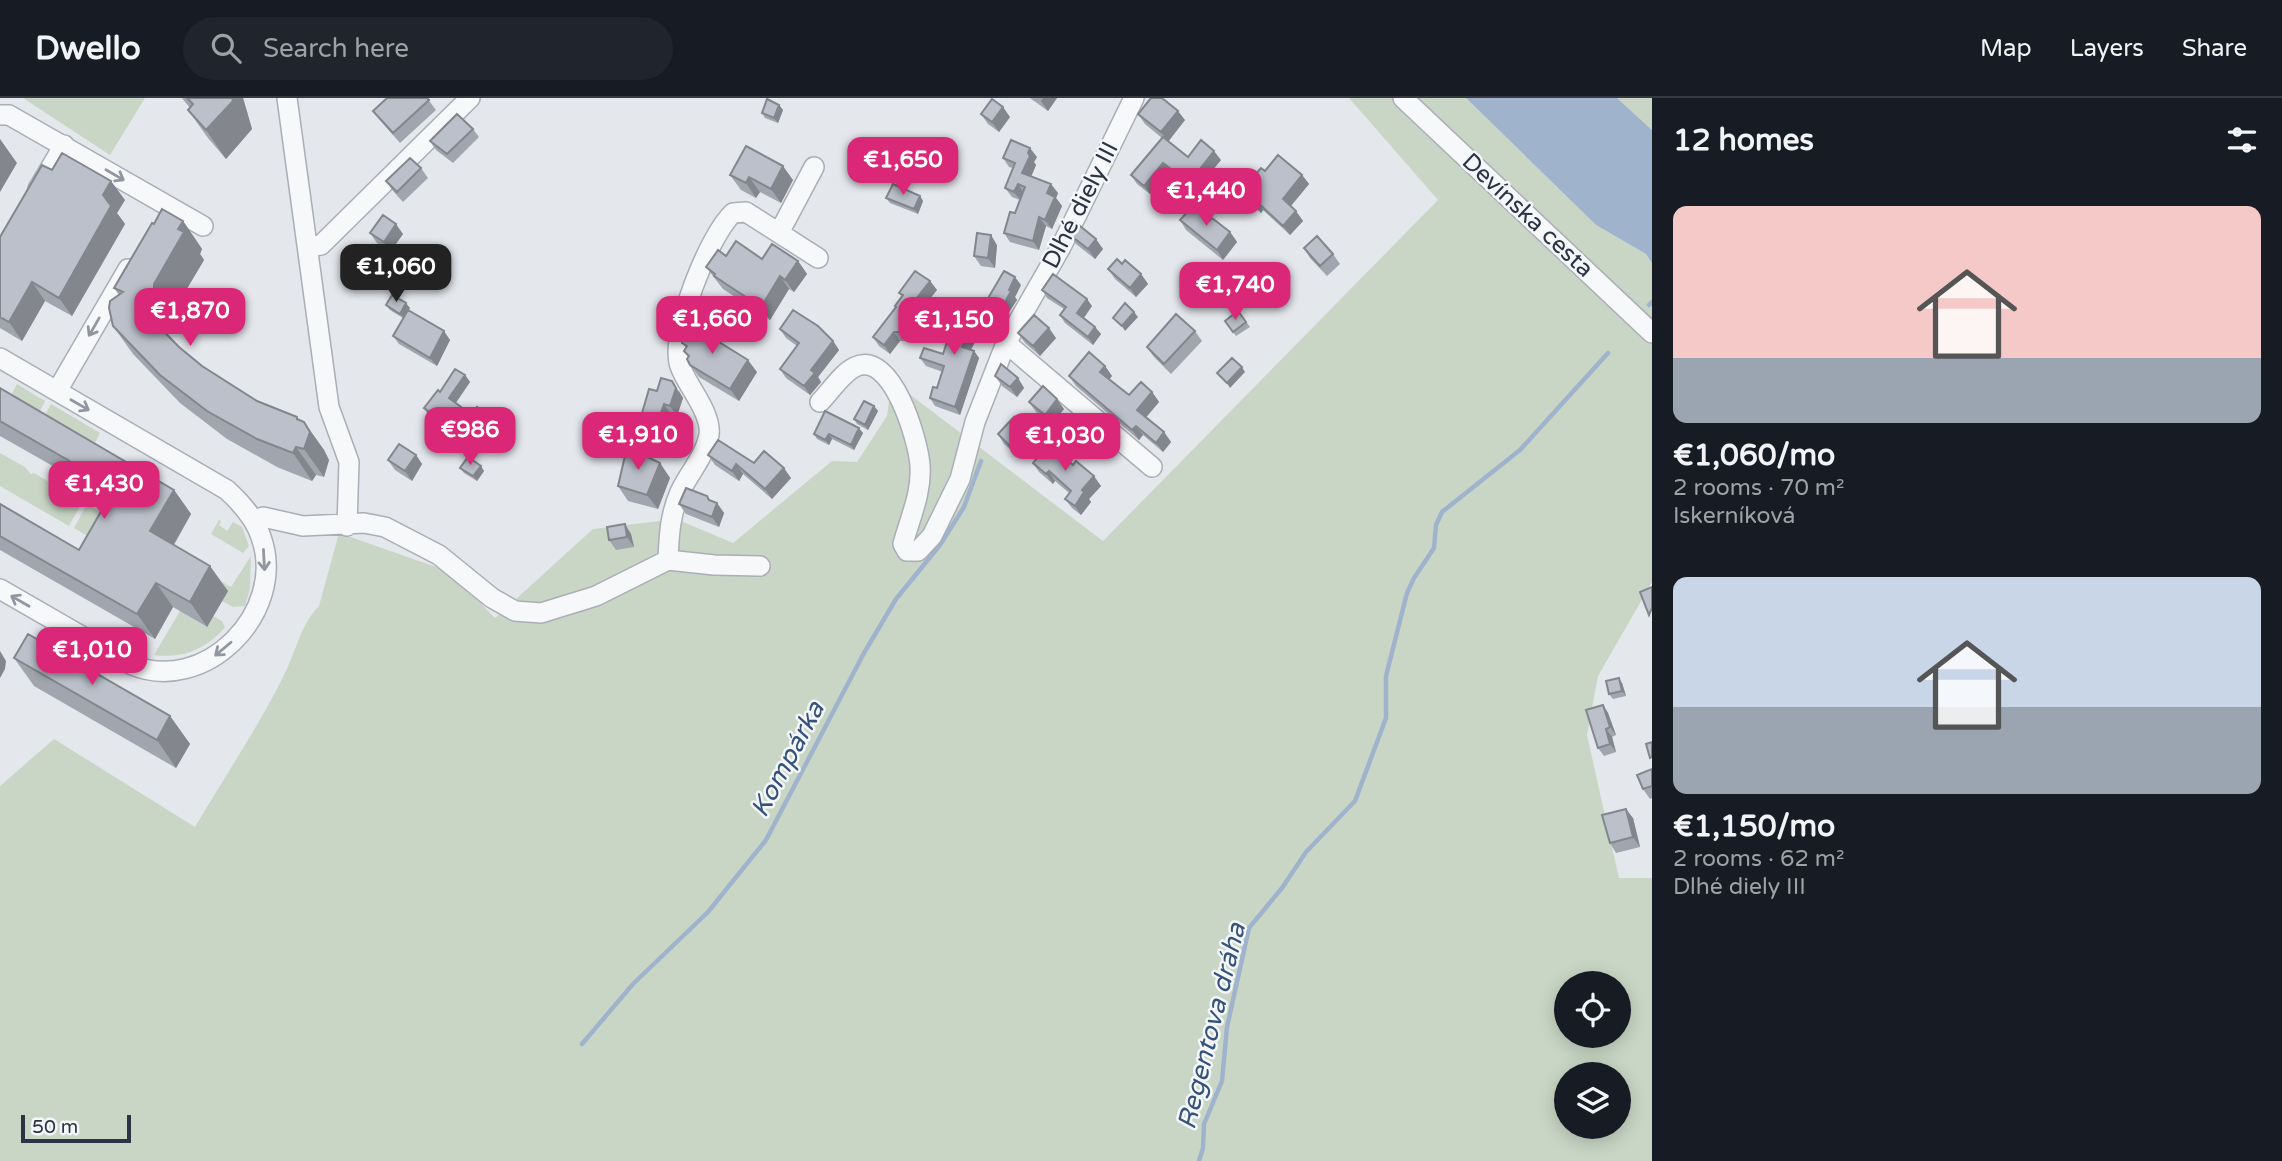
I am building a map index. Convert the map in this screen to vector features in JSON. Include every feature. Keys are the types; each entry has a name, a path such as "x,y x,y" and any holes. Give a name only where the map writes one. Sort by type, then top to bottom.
{"street":[{"path":"287,98 329,407 348,462 346,526"},
{"path":"308,247 321,246 470,98"},
{"name":"Dlhé diely III","path":"820,402 854,367 866,365 879,370 900,397 914,432 920,466 913,514 903,544 907,551 918,551 932,536 960,480 975,422 1006,343 1061,247 1134,98"},
{"name":"Devínska cesta","path":"1404,98 1652,333"},
{"path":"0,115 9,115 64,145 162,210 203,226"},
{"path":"29,205 64,145"},
{"path":"779,233 814,167"},
{"path":"668,560 669,520 681,491 706,448 710,431 702,408 680,369 677,354 685,314 709,250 723,222 733,212 746,212 818,258"},
{"path":"57,391 138,252"},
{"path":"1006,343 1152,467"},
{"path":"0,358 221,485 253,520 262,539 265,578 263,594 250,621 219,653 197,667 164,673 130,664 0,589"},
{"path":"253,520 263,517 303,526 346,526 364,523 385,527 439,555 492,598 515,611 541,613 596,596 668,560 760,566"}],"green space":[{"path":"23,98 145,98 110,155"},
{"path":"1349,98 1466,98 1596,225 1646,254 1652,263 1652,582 1598,676 1587,735 1619,878 1652,878 1652,1161 0,1161 0,786 54,739 195,827 264,712 285,673 303,629 319,606 339,533 450,572 495,618 593,529 676,519 733,543 832,461 857,462 887,416 892,381 1103,541 1438,200"},
{"path":"1617,98 1652,98 1652,130"},
{"path":"17,384 45,401 37,417 8,401"},
{"path":"51,404 100,433 93,447 42,420"},
{"path":"0,453 25,467 31,474 34,473 49,482 54,488 58,486 83,501 69,526 0,486"},
{"path":"87,504 119,523 105,547 74,528"},
{"path":"219,520 219,525 227,531 233,522 242,527 249,546 243,553 211,534"},
{"path":"251,556 250,588 245,606 233,607 222,601 227,591 190,564 231,587"},
{"path":"180,611 206,627 213,616 222,621 225,627 202,647 193,651 154,655"}],"water":[{"path":"1466,98 1617,98 1652,130 1652,263 1646,254 1596,225"}],"building":[{"path":"187,98 232,98 233,101 206,130 188,110 193,104"},
{"path":"387,98 429,100 393,133 373,111"},
{"path":"1151,98 1162,98 1178,111 1161,132 1138,114"},
{"path":"767,99 779,105 774,118 762,113"},
{"path":"992,99 1003,107 992,122 981,114"},
{"path":"457,114 473,129 447,154 430,141"},
{"path":"1163,137 1188,157 1201,140 1214,151 1189,183 1163,163 1144,186 1131,175"},
{"path":"1011,140 1030,148 1030,156 1022,173 1051,184 1047,193 1055,197 1045,220 1039,217 1033,241 1004,233 1010,212 1015,213 1025,187 1018,184 1014,192 1005,188 1015,163 1003,158"},
{"path":"746,146 783,166 771,189 749,177 746,183 730,175"},
{"path":"62,153 111,181 103,195 111,206 59,298 32,282 9,322 0,317 0,237 42,165 52,170"},
{"path":"1278,155 1302,175 1283,199 1296,211 1283,226 1256,201 1254,203 1240,192 1261,168 1265,171"},
{"path":"410,158 421,168 397,192 386,181"},
{"path":"893,184 920,196 914,209 886,198"},
{"path":"1193,206 1209,221 1212,218 1230,232 1217,250 1180,220"},
{"path":"162,209 183,221 178,229 184,232 154,284 154,290 147,295 140,307 202,366 257,401 304,422 310,432 304,449 296,447 293,453 257,439 207,411 160,375 113,326 110,301 123,292 114,288"},
{"path":"383,215 396,224 384,242 370,233"},
{"path":"1075,222 1096,239 1088,249 1069,234"},
{"path":"977,233 991,235 988,258 974,256"},
{"path":"1317,236 1333,254 1320,266 1304,248"},
{"path":"736,241 762,259 772,244 798,261 785,280 780,276 761,307 714,276 706,267 718,250 726,256"},
{"path":"1117,259 1122,264 1125,260 1141,274 1130,288 1108,269"},
{"path":"915,271 930,281 913,303 914,308 904,321 905,332 894,332 884,345 873,337 896,307 903,295 899,293"},
{"path":"1004,271 1015,277 1004,304 1000,302 995,311 984,305"},
{"path":"1053,274 1087,299 1077,313 1095,327 1088,337 1060,315 1066,307 1042,290"},
{"path":"392,295 406,303 400,314 386,305"},
{"path":"965,302 981,311 962,347 974,351 955,407 930,398 933,387 937,388 944,366 920,358 924,348 943,354 952,327 949,326 959,306 963,308"},
{"path":"1125,303 1134,312 1122,326 1113,318"},
{"path":"408,310 444,331 430,358 393,336"},
{"path":"793,310 818,326 833,341 811,370 815,373 804,386 780,369 799,343 780,329"},
{"path":"1238,311 1246,322 1233,332 1225,321"},
{"path":"1176,314 1195,331 1164,364 1147,347"},
{"path":"1034,315 1049,328 1033,346 1018,333"},
{"path":"692,320 714,333 711,337 748,360 730,389 690,365 687,359 689,356 684,351 687,346 682,343 682,337"},
{"path":"1089,352 1105,366 1100,372 1129,395 1141,382 1152,392 1137,410 1164,432 1156,443 1136,426 1132,430 1069,376"},
{"path":"1232,358 1242,367 1227,383 1217,373"},
{"path":"1001,364 1018,378 1010,387 995,376"},
{"path":"455,369 465,375 449,398 472,415 477,407 490,416 471,449 461,442 463,439 452,431 453,429 424,408 438,390 440,392"},
{"path":"661,378 672,381 676,388 670,406 664,404 657,425 640,420 649,389 657,391"},
{"path":"1043,386 1057,399 1045,415 1029,402"},
{"path":"0,388 174,490 150,531 210,566 190,602 156,583 137,614 0,536 0,504 79,550 115,487 0,421"},
{"path":"864,401 874,406 865,425 854,419"},
{"path":"825,411 859,428 851,445 829,434 825,440 814,434"},
{"path":"1014,417 1029,430 1012,448 998,434"},
{"path":"718,440 754,463 764,451 784,468 765,489 736,464 732,471 708,455"},
{"path":"399,444 416,455 405,471 388,460"},
{"path":"1048,444 1073,465 1076,461 1094,476 1082,490 1084,492 1075,506 1065,499 1071,491 1049,471 1046,474 1033,463"},
{"path":"627,447 660,463 647,495 618,486"},
{"path":"468,457 481,466 473,476 460,468"},
{"path":"686,488 717,503 712,517 679,504"},
{"path":"625,524 627,537 609,540 607,527"},
{"path":"1652,587 1652,608 1649,615 1640,592"},
{"path":"28,634 170,716 157,740 14,658"},
{"path":"1619,678 1622,691 1609,694 1606,681"},
{"path":"1603,705 1610,727 1606,729 1610,744 1598,748 1586,710"},
{"path":"1652,742 1652,757 1650,758 1646,744"},
{"path":"1652,769 1652,786 1643,789 1637,775"},
{"path":"1626,809 1633,837 1610,843 1602,815"}],"waterway":[{"name":"Regentova dráha","path":"1649,305 1652,302"},
{"name":"Regentova dráha","path":"1199,1161 1203,1148 1204,1124 1222,1081 1227,1027 1249,928 1282,888 1306,852 1355,801 1386,718 1386,676 1407,593 1434,548 1436,525 1442,512 1520,450 1608,353"},
{"name":"Kompárka","path":"582,1044 633,984 708,912 766,840 864,653 896,599 940,545 964,507 981,461"}]}
